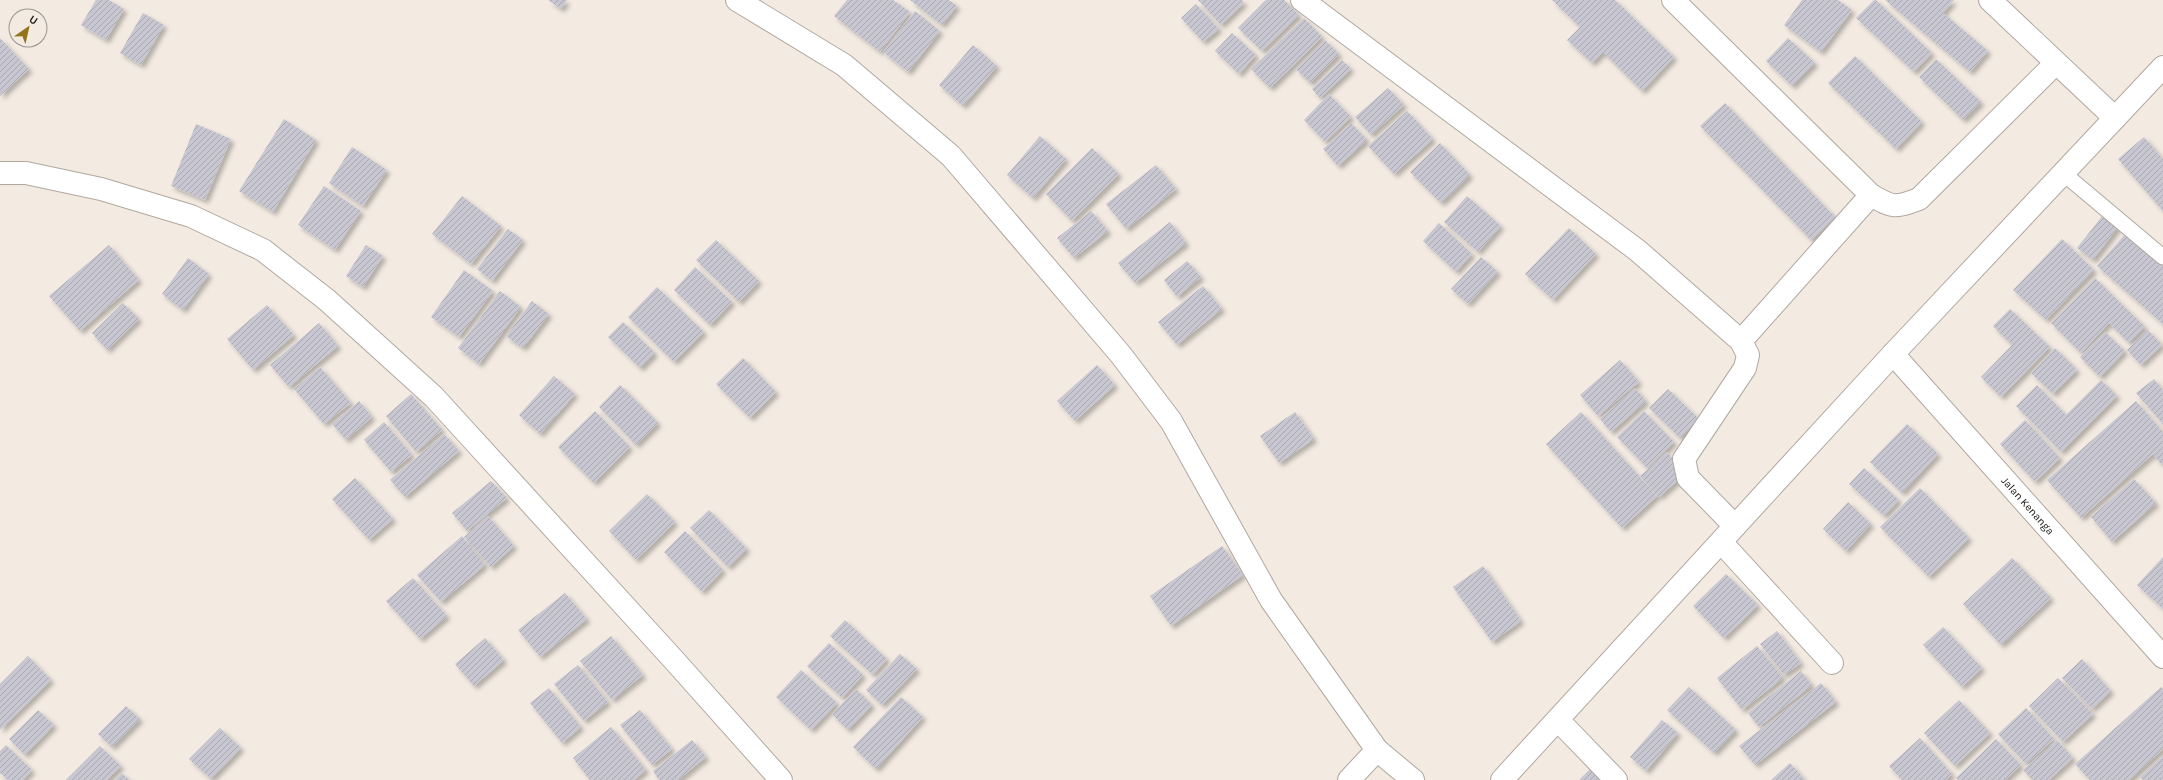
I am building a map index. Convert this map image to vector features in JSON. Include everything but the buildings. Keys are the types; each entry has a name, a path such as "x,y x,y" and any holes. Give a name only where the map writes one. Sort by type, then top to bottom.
{"street":[{"path":"737,0 844,65 951,156 1121,355 1171,421 1271,600 1377,750 1413,780"},
{"path":"1302,0 1594,217 1697,301 1741,341 1748,355 1746,368 1684,459 1688,478 1735,526"},
{"path":"1673,0 1871,195 1886,203 1898,207 1919,199 2056,63"},
{"path":"1990,0 2115,118"},
{"path":"1502,780 1893,354 2064,174 2163,67"},
{"path":"0,173 26,173 101,188 191,216 263,250 327,300 434,398 662,647 781,780"},
{"path":"1741,341 1871,195"},
{"name":"Jalan Kenanga","path":"1893,354 2163,658"},
{"path":"1721,542 1832,663"},
{"path":"1558,720 1616,780"},
{"path":"1349,780 1377,750"}],"lane":[{"path":"2064,174 2163,257"}]}
